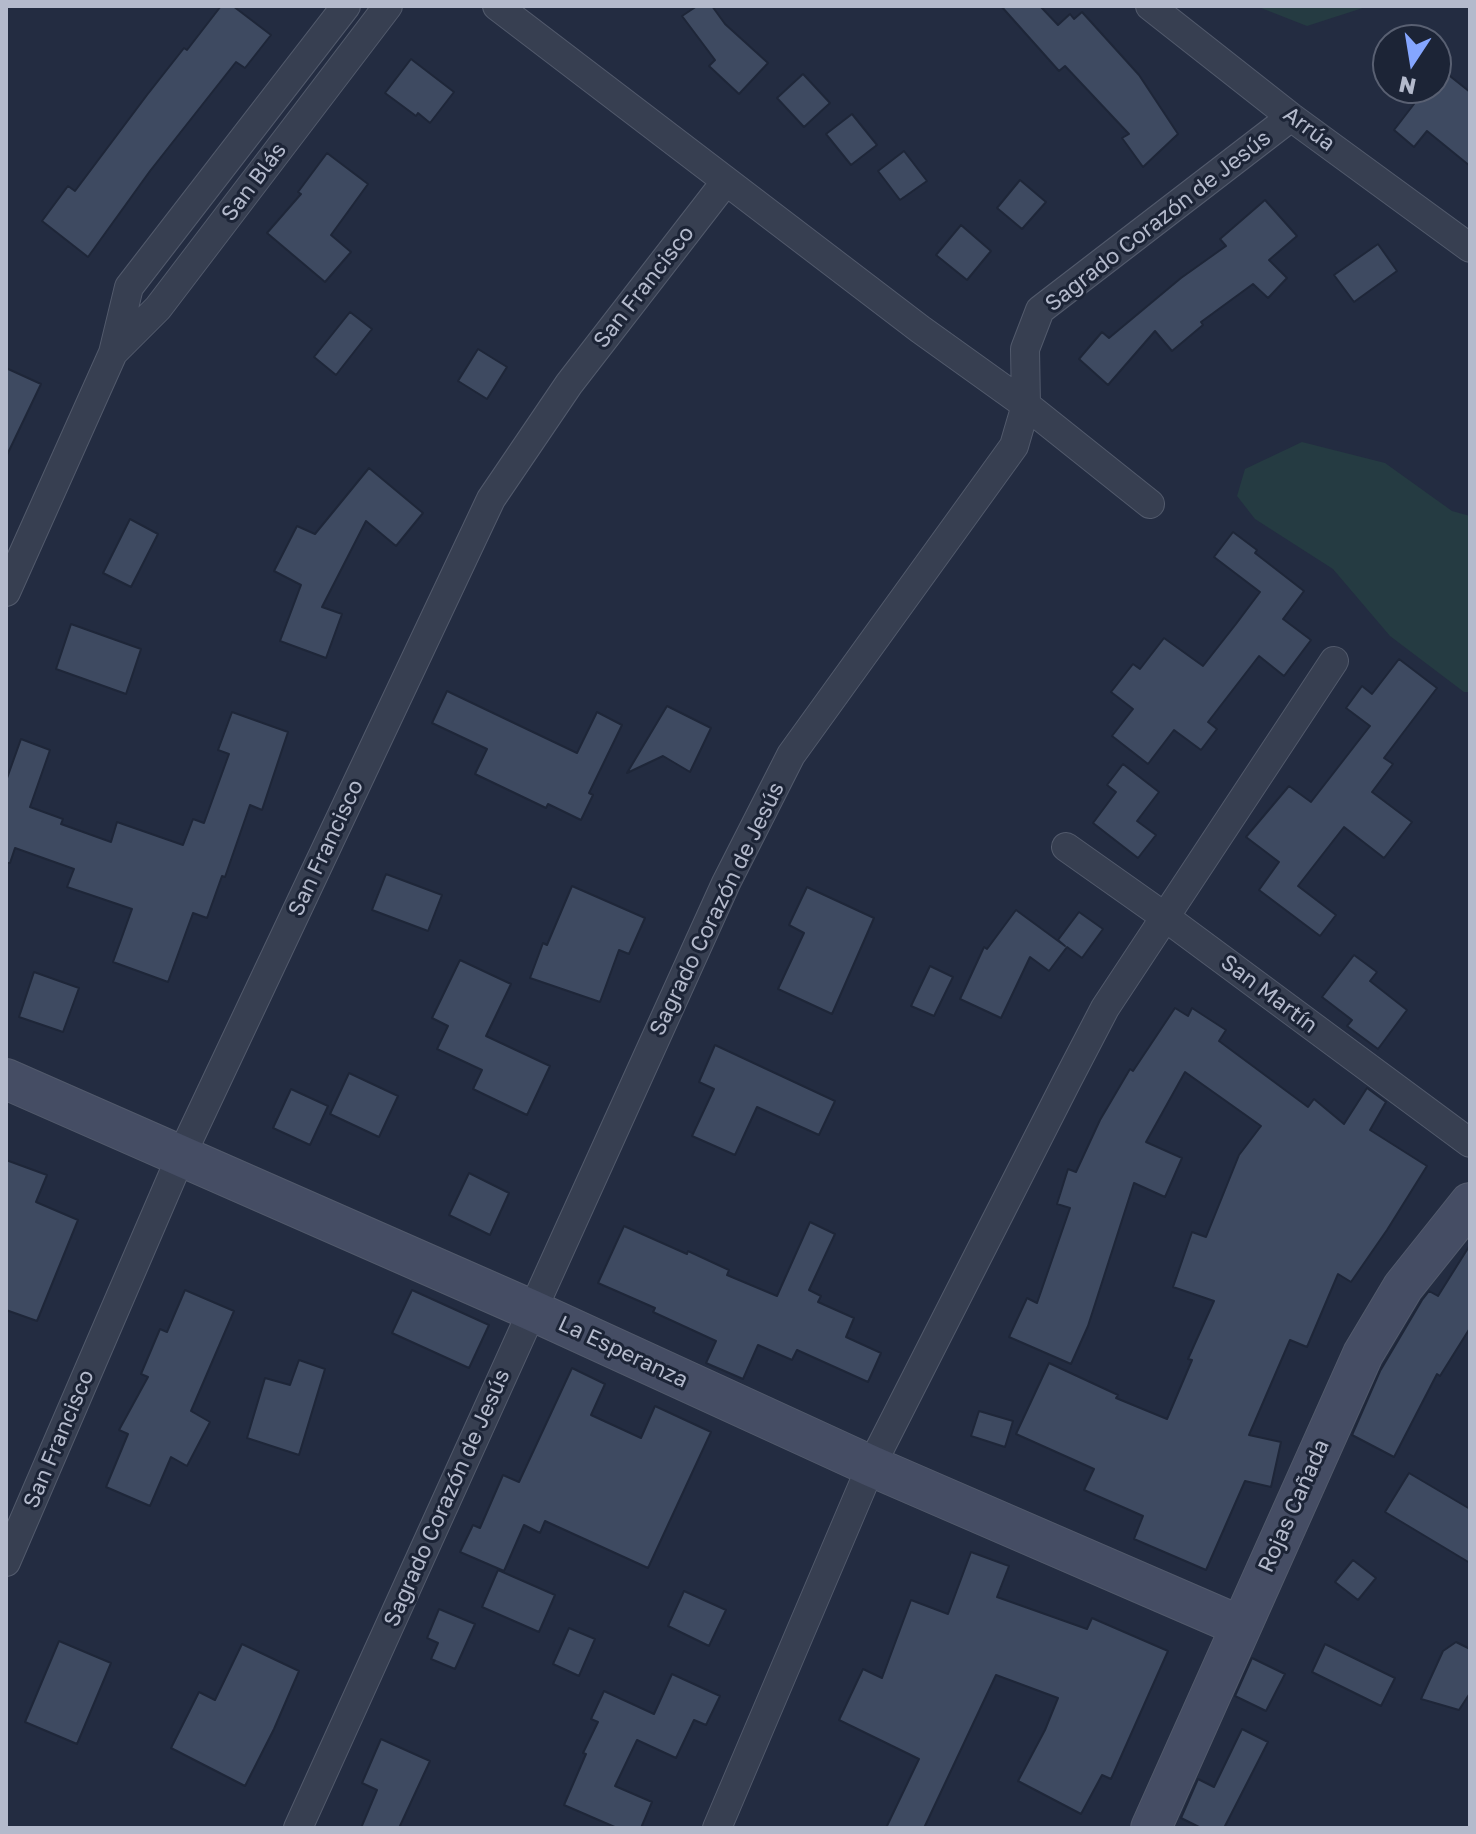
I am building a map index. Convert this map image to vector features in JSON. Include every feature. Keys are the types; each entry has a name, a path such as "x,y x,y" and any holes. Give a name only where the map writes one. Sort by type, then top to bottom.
{"street":[{"name":"San Blás","path":"6,592 113,353 129,287 346,6"},
{"name":"San Blás","path":"113,353 158,308 388,6"},
{"path":"497,6 920,329 1026,405 1150,504"},
{"name":"Arrúa","path":"1160,9 1291,117 1470,248"},
{"name":"Sagrado Corazón de Jesús","path":"298,1828 726,883 791,755 1014,446 1026,405 1025,349 1040,310 1291,117"},
{"name":"San Francisco","path":"6,1562 181,1156 491,499 569,384 726,181"},
{"path":"717,1828 871,1466 1105,1008 1334,661"},
{"name":"San Martín","path":"1066,847 1470,1143"},
{"name":"La Esperanza","path":"6,1079 531,1310 871,1466 1240,1626"},
{"name":"Rojas Cañada","path":"1151,1828 1363,1354 1403,1287 1470,1203"}],"shaded area":[{"path":"1256,6 1369,6 1307,26"},
{"path":"1302,442 1385,463 1452,511 1470,516 1470,692 1464,692 1390,636 1333,569 1255,519 1237,496 1245,469"}],"building":[{"path":"221,6 233,6 271,35 245,68 236,62 150,171 88,257 42,221 68,186 75,191 184,48 187,50"},
{"path":"697,6 712,6 725,24 768,63 739,94 709,66 715,60 682,16"},
{"path":"1001,6 1040,6 1058,25 1070,14 1074,19 1082,12 1139,75 1178,134 1143,167 1122,138 1129,134 1065,66 1059,71"},
{"path":"411,59 454,92 430,123 385,93"},
{"path":"803,74 830,103 804,127 777,98"},
{"path":"1452,78 1470,92 1470,166 1427,131 1414,147 1394,130 1414,104 1452,104"},
{"path":"852,114 877,145 851,165 826,134"},
{"path":"904,151 927,181 900,200 878,171"},
{"path":"327,153 368,184 331,235 351,252 325,282 267,233 301,194 298,192"},
{"path":"1020,180 1046,202 1022,229 997,208"},
{"path":"1265,200 1297,236 1269,260 1287,278 1268,298 1253,284 1201,322 1203,325 1172,351 1155,331 1108,385 1079,359 1102,332 1109,338 1181,278 1226,246 1220,239"},
{"path":"961,225 991,251 967,280 936,255"},
{"path":"1378,244 1397,271 1354,302 1334,275"},
{"path":"350,312 372,329 336,375 314,357"},
{"path":"478,349 507,367 487,399 458,381"},
{"path":"6,368 41,384 6,457"},
{"path":"369,468 423,513 396,546 366,521 322,607 342,614 326,658 280,641 301,585 274,571 297,526 315,534"},
{"path":"130,519 158,534 131,587 103,573"},
{"path":"1233,532 1304,591 1283,619 1311,640 1284,676 1259,656 1208,722 1217,729 1201,750 1174,730 1148,764 1112,736 1133,709 1111,692 1133,664 1140,669 1164,638 1203,666 1236,624 1260,592 1214,557"},
{"path":"71,624 141,649 126,694 56,669"},
{"path":"1399,659 1437,688 1384,758 1393,764 1372,792 1412,822 1384,858 1344,827 1298,886 1336,915 1320,936 1259,890 1279,862 1246,837 1289,786 1311,802 1370,726 1346,708 1362,686 1372,694"},
{"path":"447,691 577,753 597,712 622,725 589,793 593,795 581,820 548,804 546,808 475,774 487,749 432,723"},
{"path":"667,706 711,728 690,772 663,756 627,773"},
{"path":"232,712 288,732 262,810 250,805 207,918 193,913 168,982 113,962 132,909 67,887 74,869 15,848 10,863 6,863 6,781 21,739 50,750 30,807 63,819 61,824 111,842 117,822 183,845 193,819 204,823 229,754 218,750"},
{"path":"1123,764 1159,792 1137,821 1156,835 1138,858 1093,823 1116,792 1107,785"},
{"path":"386,874 442,895 428,931 372,910"},
{"path":"572,886 645,918 629,954 619,950 600,1002 530,978 543,943 547,945"},
{"path":"807,887 874,918 832,1014 778,989 804,933 789,925"},
{"path":"1016,910 1065,946 1058,940 1079,912 1103,929 1082,958 1067,947 1049,971 1030,957 1001,1018 960,999 984,947 987,949"},
{"path":"1354,955 1377,972 1370,981 1407,1010 1378,1049 1347,1026 1352,1020 1322,997"},
{"path":"460,960 511,984 486,1036 550,1066 527,1115 473,1089 482,1070 437,1049 448,1026 432,1018"},
{"path":"930,966 953,977 934,1016 911,1006"},
{"path":"34,972 79,988 63,1032 19,1017"},
{"path":"1175,1008 1188,1016 1192,1008 1226,1030 1219,1041 1308,1107 1314,1099 1344,1124 1367,1088 1386,1102 1370,1130 1427,1166 1351,1282 1338,1274 1307,1347 1290,1340 1249,1435 1281,1442 1271,1487 1245,1481 1206,1570 1134,1539 1143,1516 1084,1490 1094,1469 1016,1434 1049,1363 1118,1395 1116,1398 1167,1419 1192,1360 1188,1359 1214,1301 1173,1287 1192,1232 1206,1237 1239,1155 1261,1126 1185,1072 1146,1142 1182,1158 1165,1197 1134,1183 1088,1326 1071,1364 1009,1337 1027,1298 1037,1303 1070,1208 1057,1204 1068,1169 1076,1172 1100,1120 1130,1069 1133,1071"},
{"path":"715,1045 835,1101 819,1135 757,1107 735,1155 692,1136 714,1089 699,1082"},
{"path":"349,1073 398,1096 379,1137 330,1114"},
{"path":"291,1089 328,1106 310,1145 273,1128"},
{"path":"6,1160 47,1175 36,1202 78,1220 37,1321 6,1310"},
{"path":"469,1173 509,1193 490,1235 449,1215"},
{"path":"810,1222 835,1234 809,1290 821,1296 818,1302 854,1318 846,1337 881,1353 868,1382 797,1350 792,1360 758,1345 743,1379 706,1363 716,1341 653,1312 655,1308 598,1283 624,1226 687,1254 688,1251 729,1270 727,1275 777,1296"},
{"path":"1470,1245 1470,1328 1440,1376 1437,1374 1394,1457 1352,1435 1380,1371 1422,1300 1429,1291 1438,1296"},
{"path":"185,1290 234,1311 191,1411 210,1422 187,1466 171,1457 150,1506 106,1487 128,1434 119,1430 148,1377 141,1374 160,1329 167,1332"},
{"path":"412,1290 489,1325 469,1368 392,1333"},
{"path":"299,1360 325,1369 299,1455 247,1438 265,1378 290,1385"},
{"path":"572,1368 605,1384 591,1415 641,1438 655,1406 711,1432 648,1568 545,1521 540,1533 524,1525 504,1571 460,1552 473,1525 480,1528 503,1475 519,1482"},
{"path":"979,1411 1013,1421 1005,1447 971,1436"},
{"path":"1409,1473 1470,1509 1470,1563 1385,1512"},
{"path":"971,1552 1009,1566 997,1597 1087,1629 1092,1618 1168,1651 1111,1779 1102,1775 1081,1814 1018,1781 1058,1698 996,1675 924,1828 886,1828 919,1759 839,1720 863,1669 882,1678 911,1600 948,1614"},
{"path":"1353,1560 1376,1578 1358,1600 1335,1582"},
{"path":"498,1570 555,1595 539,1632 482,1607"},
{"path":"684,1591 726,1610 709,1646 668,1626"},
{"path":"439,1609 475,1624 455,1669 431,1659 438,1643 427,1638"},
{"path":"569,1628 595,1639 579,1676 553,1664"},
{"path":"59,1641 111,1663 77,1744 25,1722"},
{"path":"1456,1642 1470,1649 1470,1693 1459,1710 1421,1699 1443,1651"},
{"path":"242,1644 299,1671 245,1786 171,1748 199,1692 215,1700"},
{"path":"1325,1644 1395,1678 1381,1706 1312,1672"},
{"path":"1252,1658 1285,1674 1266,1711 1235,1696"},
{"path":"672,1674 720,1696 706,1725 694,1720 676,1758 637,1740 615,1786 652,1802 641,1828 617,1828 564,1805 598,1722 591,1719 604,1691 654,1714"},
{"path":"1242,1729 1268,1742 1224,1828 1201,1828 1181,1818 1198,1779 1214,1787"},
{"path":"381,1739 430,1761 399,1828 361,1828 377,1790 362,1783"}]}
